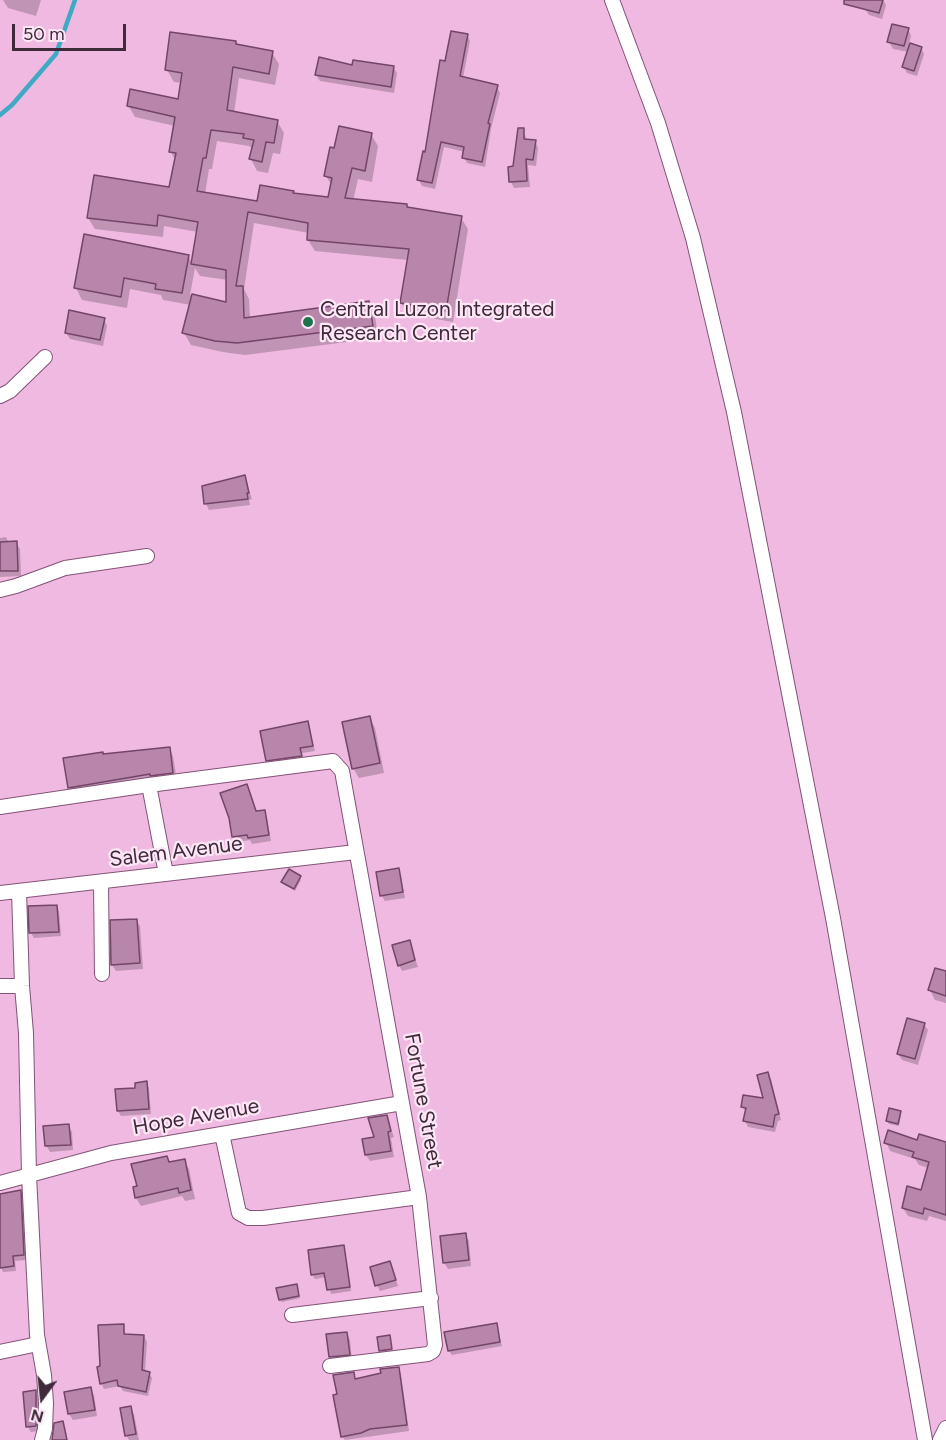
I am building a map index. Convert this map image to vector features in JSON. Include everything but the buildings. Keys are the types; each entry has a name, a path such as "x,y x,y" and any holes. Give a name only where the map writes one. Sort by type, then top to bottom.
{"street":[{"path":"612,0 658,123 693,238 734,412 833,918 925,1440"},
{"path":"0,396 10,391 45,357"},
{"path":"0,590 65,568 147,556"},
{"name":"Fortune Street","path":"150,784 333,761 342,771 418,1197 435,1345 433,1351 428,1354 330,1366"},
{"path":"0,807 150,784 166,874"},
{"name":"Salem Avenue","path":"0,893 356,852"},
{"path":"101,883 102,974"},
{"path":"19,891 26,1033 29,1175 38,1344 46,1403 45,1429 42,1440"},
{"path":"0,986 22,986"},
{"name":"Hope Avenue","path":"0,1183 111,1153 402,1103"},
{"path":"222,1134 239,1213 248,1218 418,1197"},
{"path":"292,1315 431,1298"},
{"path":"0,1352 38,1344"},
{"path":"940,1440 946,1428"}],"waterway":[{"path":"0,115 12,105 56,54 75,0"}],"place":[{"name":"Central Luzon Integrated Research Center","path":"308,322"}]}
